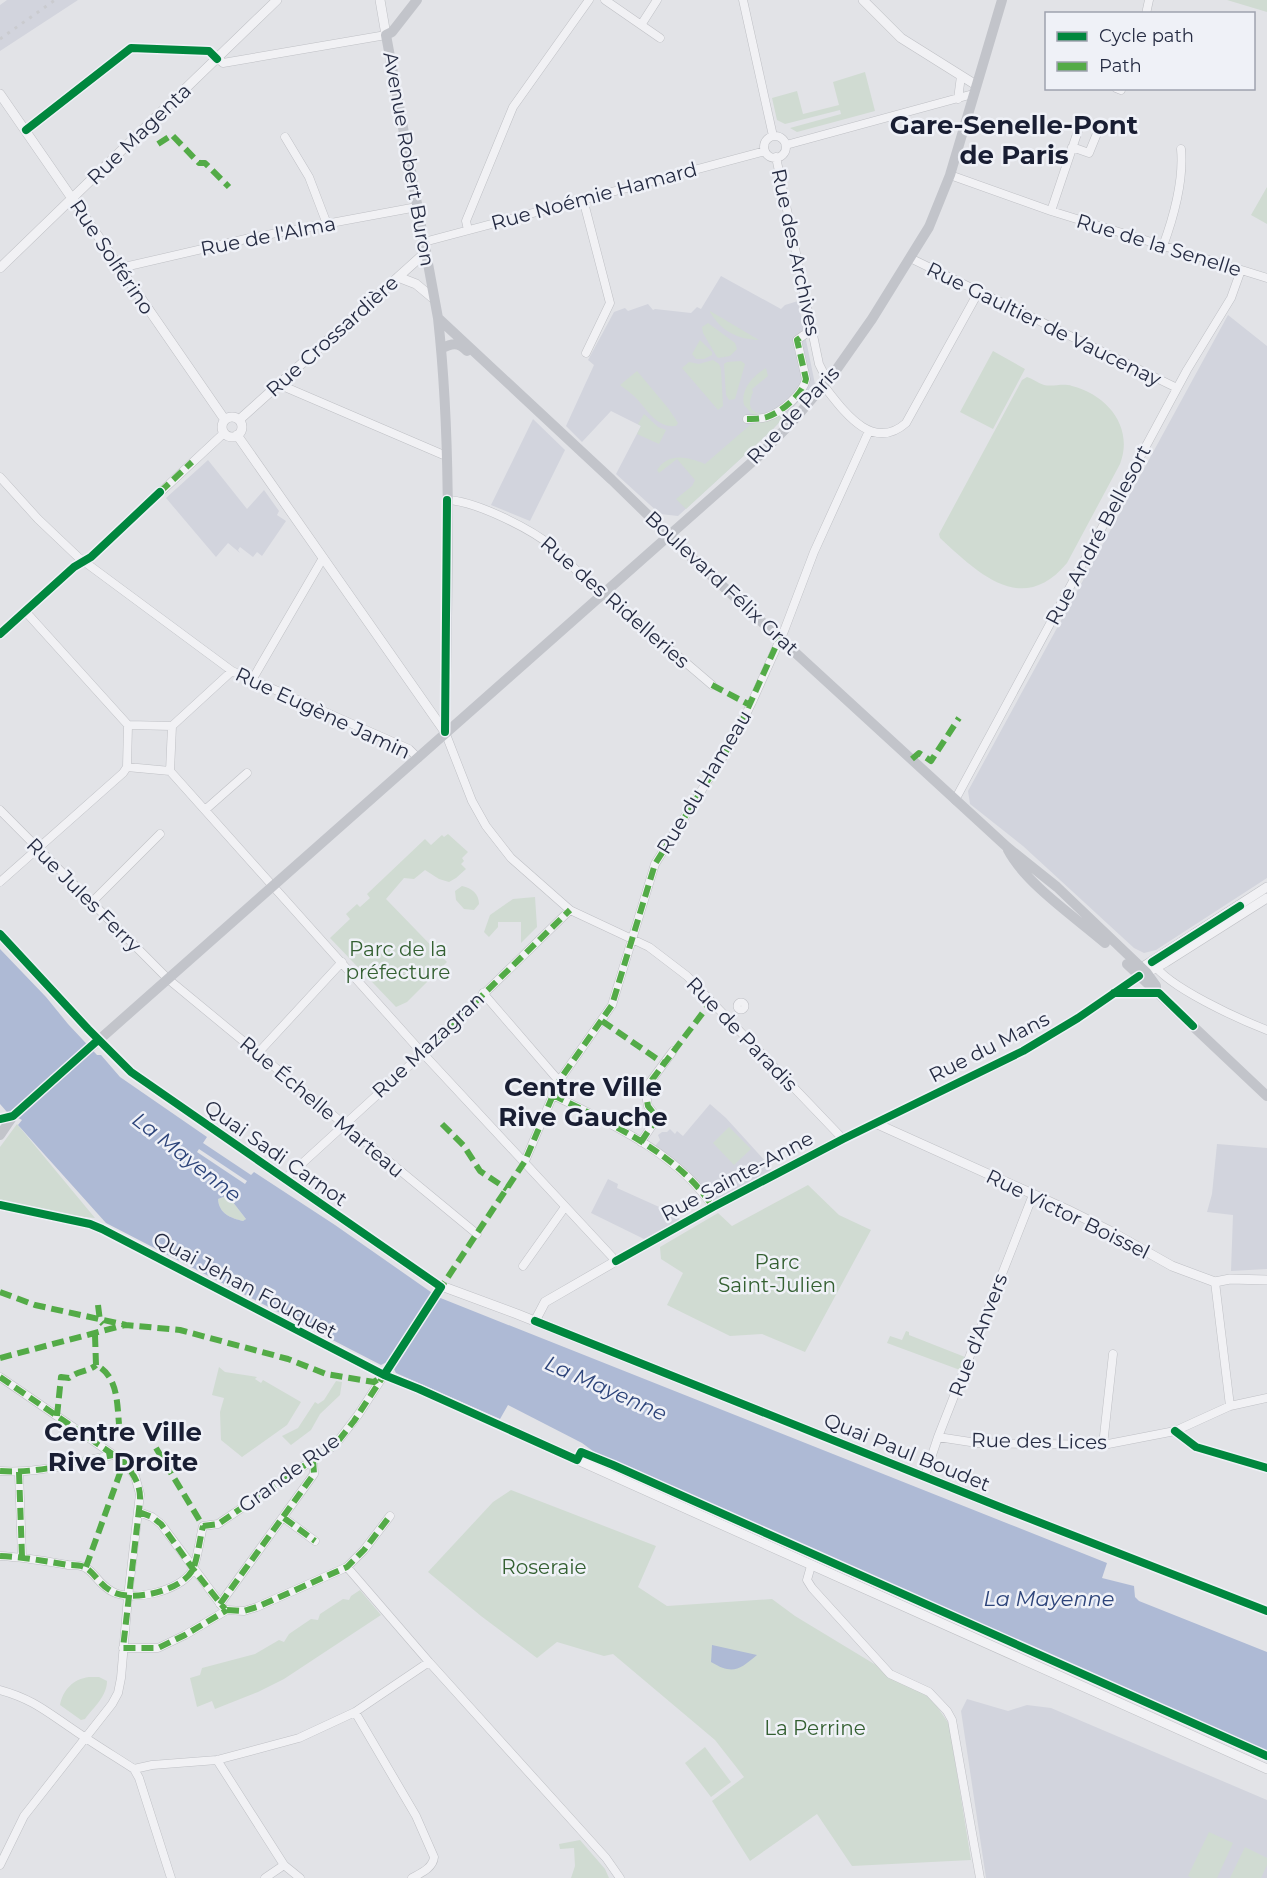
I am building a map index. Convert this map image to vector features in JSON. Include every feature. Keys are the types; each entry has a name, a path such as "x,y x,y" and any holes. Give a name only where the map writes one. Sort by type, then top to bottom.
{"main road":[{"path":"386,35 392,32 417,0"},
{"name":"Rue de Paris","path":"0,1135 13,1116 760,455 827,382 872,320 929,227 950,175 1002,0"},
{"name":"Avenue Robert Buron","path":"386,35 438,318 441,349 447,500 445,732"},
{"name":"Boulevard Félix Grat","path":"438,318 1007,848 1056,888 1145,970 1150,988 1156,990 1267,1096"},
{"path":"441,349 449,345 461,345 480,363 487,363"}],"street":[{"name":"Rue Magenta","path":"0,268 277,0"},
{"name":"Avenue Robert Buron","path":"380,0 386,35"},
{"path":"468,230 466,221 513,107 589,0"},
{"path":"605,0 660,38"},
{"path":"641,25 657,0"},
{"path":"743,0 773,136"},
{"path":"786,145 958,99 974,90 962,76 901,38 863,0"},
{"path":"26,130 131,48 209,51 223,63 386,35"},
{"path":"958,99 962,76"},
{"name":"Rue Solférino","path":"0,94 225,420"},
{"name":"Rue de la Senelle","path":"1051,211 1081,122"},
{"path":"1072,147 1089,153 1098,131"},
{"path":"773,136 783,139 786,145 785,152 776,157 770,156 765,151 766,141 773,136"},
{"path":"285,137 309,177 327,224"},
{"path":"1163,246 1174,211 1182,166 1181,149"},
{"name":"Rue Noémie Hamard","path":"425,247 468,230 765,151"},
{"name":"Rue des Archives","path":"776,157 819,364 827,382 853,420 869,431"},
{"name":"Rue de la Senelle","path":"950,175 1051,211 1267,278"},
{"path":"583,200 610,303 586,353"},
{"name":"Rue de l'Alma","path":"120,268 250,238 417,207"},
{"name":"Rue Crossardière","path":"239,420 398,277 425,247"},
{"name":"Rue Gaultier de Vaucenay","path":"910,258 1178,388"},
{"name":"Rue André Bellesort","path":"955,800 1178,388 1231,298 1241,270"},
{"path":"398,277 416,284 434,299"},
{"path":"869,431 885,433 900,428 906,423 979,291"},
{"path":"747,419 768,417 778,411 805,385 806,379 797,340 804,335"},
{"path":"278,384 446,456"},
{"path":"231,418 239,420 241,429 237,435 232,437 224,433 222,428 225,420 231,418"},
{"name":"Rue du Hameau","path":"525,1161 559,1081 582,1047 597,1030 612,1005 656,864 734,739 869,431"},
{"path":"0,634 83,561 91,557 224,433"},
{"path":"237,435 445,732"},
{"name":"Rue Eugène Jamin","path":"0,477 38,519 83,561 232,671 409,749 418,758"},
{"name":"Rue des Ridelleries","path":"447,500 467,502 534,533 712,686"},
{"path":"252,680 323,558"},
{"path":"0,882 127,767 128,725 25,611"},
{"path":"128,725 172,726 232,671"},
{"path":"170,771 172,726"},
{"name":"Rue de Paradis","path":"445,732 472,801 501,848 536,882 570,910 650,947 687,976 843,1139"},
{"path":"127,767 170,771 423,1053 616,1261"},
{"path":"205,810 247,773"},
{"name":"Rue Jules Ferry","path":"0,810 168,979"},
{"path":"91,903 160,834"},
{"path":"1145,970 1267,887"},
{"path":"1145,970 1267,898"},
{"name":"Rue Mazagran","path":"285,1179 423,1053 570,910"},
{"name":"Quai Sadi Carnot","path":"0,934 98,1040 131,1072 441,1287"},
{"path":"258,1053 342,962"},
{"path":"1145,970 1171,981 1210,1004 1267,1030"},
{"name":"Rue du Mans","path":"875,1123 1023,1051 1078,1018 1145,970"},
{"name":"Rue Échelle Marteau","path":"168,979 477,1234"},
{"path":"483,993 559,1081"},
{"path":"728,1018 738,1008"},
{"path":"641,1142 657,1118 648,1106 645,1089 674,1051"},
{"path":"553,1095 667,1158 713,1207"},
{"name":"Rue Sainte-Anne","path":"536,1321 545,1302 713,1207 875,1123"},
{"name":"Rue Victor Boissel","path":"875,1123 1110,1231 1172,1266 1215,1282 1230,1279 1267,1280"},
{"name":"Rue d'Anvers","path":"925,1476 938,1437 1033,1195"},
{"name":"Quai Jehan Fouquet","path":"0,1205 90,1224 362,1364 419,1389"},
{"path":"523,1266 565,1207"},
{"path":"1215,1282 1230,1406"},
{"name":"Quai Paul Boudet","path":"441,1287 455,1290 536,1321 1267,1611"},
{"name":"Grande Rue","path":"193,1569 203,1526 218,1524 335,1445 354,1421 441,1287"},
{"path":"1103,1445 1113,1354"},
{"path":"0,1377 124,1462 135,1476 139,1486 139,1512 118,1693 24,1815 0,1865"},
{"path":"419,1389 1267,1769"},
{"name":"Rue des Lices","path":"938,1437 977,1443 1103,1445 1175,1431 1230,1406 1267,1398"},
{"path":"1175,1431 1196,1447 1267,1468"},
{"path":"0,1471 19,1472 114,1455"},
{"path":"123,1648 158,1648 185,1635 224,1607 314,1474 313,1459"},
{"path":"19,1472 22,1557"},
{"path":"139,1512 152,1517 161,1524 224,1607 244,1611 347,1566 364,1550 390,1516"},
{"path":"284,1518 315,1541"},
{"path":"0,1556 22,1557 86,1568 101,1585 128,1597 144,1596 171,1587 187,1577 193,1569"},
{"path":"347,1566 429,1662 606,1858 620,1878"},
{"path":"811,1566 807,1580 812,1588 890,1674 929,1692 952,1720 980,1878"},
{"path":"134,1769 152,1765 217,1760 299,1738 355,1712 429,1662"},
{"path":"0,1690 15,1694 45,1708 134,1769 139,1778 171,1878"},
{"path":"355,1712 427,1837 435,1857 430,1867 412,1878"},
{"path":"217,1760 284,1865 300,1878"},
{"path":"265,1878 284,1865"}],"shaded area":[{"path":"7,0 78,0 0,51 0,5"},
{"path":"721,276 781,309 785,305 798,301 815,384 773,429 678,516 660,514 616,474 641,426 611,411 582,442 566,426 594,365 588,360 614,312 625,308 628,311 648,304 653,310 691,313 697,307 701,309"},
{"path":"1228,315 1267,346 1267,878 1156,950 1144,953 1134,948 1023,846 970,804 968,791"},
{"path":"533,419 565,450 530,521 491,505"},
{"path":"208,460 247,509 264,490 279,511 277,515 286,521 262,556 257,552 253,557 240,547 238,550 240,553 228,543 216,557 166,498"},
{"path":"710,1104 726,1118 771,1170 715,1201 683,1167 655,1146 660,1140 658,1135 670,1129 675,1134 677,1131 683,1136"},
{"path":"1217,1144 1267,1148 1267,1269 1231,1271 1233,1215 1207,1212 1212,1194"},
{"path":"608,1179 618,1184 617,1188 677,1215 680,1220 644,1239 591,1213"},
{"path":"967,1699 1008,1711 1027,1705 1051,1708 1267,1800 1267,1878 986,1878 961,1711"}],"green space":[{"path":"1227,0 1267,0 1267,12"},
{"path":"865,72 875,111 797,132 790,128 841,114 840,110 785,124 777,120 772,98 797,91 803,114 839,105 833,82"},
{"path":"1267,187 1267,224 1251,215"},
{"path":"710,312 759,340 730,333 714,319"},
{"path":"708,323 735,343 737,349 730,356 717,357 703,333 702,327"},
{"path":"700,340 712,352 712,355 704,359 696,359 692,354"},
{"path":"993,351 1025,369 993,429 960,412"},
{"path":"713,360 719,364 721,369 723,406 718,410 682,368 689,362 699,364"},
{"path":"741,361 745,364 735,399 729,400 726,395 724,364"},
{"path":"766,368 768,376 752,389 750,400 750,407 763,414 752,414 744,405 744,394 752,379"},
{"path":"637,371 668,408 678,423 676,426 669,426 658,421 620,385"},
{"path":"1027,377 1044,385 1072,386 1097,397 1115,415 1123,438 1123,451 1120,464 1067,563 1050,579 1034,587 1017,588 1001,584 985,576 940,538 939,534 1022,380"},
{"path":"782,413 787,414 686,509 676,499 692,486 695,480 677,459 659,473 657,470 667,460 673,458 692,459 705,464 750,425"},
{"path":"644,414 658,427 666,430 659,444 637,434 641,426 638,424"},
{"name":"Parc de la préfecture","path":"448,834 468,852 462,858 464,861 461,864 466,869 449,882 425,870 414,879 404,878 386,899 447,962 407,1002 396,1007 330,938 350,919 346,914 357,904 360,907 370,898 367,894 425,839 431,845 442,835 444,837"},
{"path":"462,886 472,890 478,897 479,904 474,910 464,909 456,900 455,891"},
{"path":"535,897 537,927 521,943 521,922 498,922 498,927 489,937 484,932 490,915 513,899"},
{"path":"17,1124 95,1218 0,1200 0,1147"},
{"path":"729,1127 751,1149 734,1165 713,1143"},
{"name":"Parc Saint-Julien","path":"808,1185 839,1215 871,1230 805,1352 762,1334 730,1336 667,1305 683,1273 661,1259 660,1247 718,1213 732,1226"},
{"path":"226,1196 246,1219 239,1220 223,1212 218,1199"},
{"path":"906,1331 909,1335 965,1357 960,1370 887,1343 890,1336 902,1340"},
{"path":"219,1367 225,1372 257,1377 255,1379 261,1383 263,1380 301,1402 287,1425 242,1457 221,1440 220,1412 224,1398 212,1395"},
{"path":"336,1381 342,1382 340,1395 320,1414 311,1430 291,1445 282,1436 298,1428 315,1402 318,1404 324,1400"},
{"name":"La Perrine","path":"511,1490 656,1546 638,1587 667,1606 772,1599 795,1616 932,1699 949,1724 971,1860 852,1866 817,1814 750,1861 712,1801 744,1777 715,1740 613,1654 604,1656 557,1642 537,1658 428,1572 493,1502"},
{"path":"360,1590 381,1615 284,1679 258,1692 215,1709 212,1701 197,1707 190,1678 200,1675 202,1668 255,1654 279,1640 284,1642 289,1634 311,1619 318,1620 320,1614 343,1599 349,1600"},
{"path":"99,1677 107,1681 105,1692 85,1719 81,1720 60,1705 70,1686 78,1680"},
{"path":"705,1747 731,1782 711,1797 685,1763"},
{"path":"1209,1832 1233,1843 1217,1878 1192,1878 1188,1876"},
{"path":"580,1840 605,1869 609,1878 571,1878 575,1866 574,1848 560,1849 559,1844"},
{"path":"1245,1847 1267,1858 1267,1865 1261,1878 1230,1878"}],"water":[{"name":"La Mayenne","path":"0,949 120,1077 207,1137 203,1143 251,1175 254,1172 335,1225 438,1297 1107,1563 1102,1578 1134,1586 1135,1597 1139,1601 1267,1652 1267,1754 607,1459 582,1443 508,1405 500,1419 396,1373 393,1367 385,1363 381,1365 106,1223 18,1125 22,1120 7,1112 0,1104","holes":["199,1149 247,1181 245,1184 197,1152","226,1196 232,1201 246,1219 239,1220 223,1212 218,1199"]},
{"path":"712,1645 757,1655 736,1669 725,1669 711,1662"}],"railway":[{"path":"0,39 55,0"}],"marked path":[{"path":"158,144 172,135 199,163 205,163 229,187"},
{"path":"747,419 773,415 791,402 801,391 806,379 797,340 804,335"},
{"path":"160,492 192,462"},
{"path":"438,1292 525,1161 559,1081 612,1005 655,864 734,739 780,637"},
{"path":"712,685 750,705"},
{"path":"912,759 919,753 931,761 959,718"},
{"path":"423,1053 570,910"},
{"path":"641,1142 657,1118 648,1106 645,1089 711,1002"},
{"path":"602,1021 663,1063"},
{"path":"553,1095 641,1141 662,1155 698,1188 713,1207"},
{"path":"442,1124 464,1146 480,1171 507,1189"},
{"path":"0,1292 35,1305 126,1325 180,1330 288,1359 326,1374 374,1382 384,1375"},
{"path":"98,1305 100,1321 103,1324"},
{"path":"0,1358 125,1325"},
{"path":"95,1335 96,1365 109,1376 112,1383 117,1399 119,1424"},
{"path":"57,1416 61,1377 69,1378 96,1365"},
{"path":"203,1526 218,1524 335,1445 354,1421 386,1372"},
{"path":"0,1377 124,1462 136,1480 140,1501 123,1648 158,1648 227,1610"},
{"path":"156,1448 203,1526"},
{"path":"0,1471 29,1471 113,1455"},
{"path":"220,1604 314,1474 313,1459"},
{"path":"86,1567 124,1462"},
{"path":"19,1472 22,1557"},
{"path":"139,1512 152,1517 161,1524 225,1609"},
{"path":"227,1610 244,1611 257,1607 347,1567 364,1550 390,1516"},
{"path":"284,1518 315,1541"},
{"path":"0,1556 82,1566 113,1592 132,1596 144,1595 167,1589 186,1578 192,1571 203,1526"}],"cycle path":[{"path":"26,130 131,48 209,51 217,59"},
{"path":"0,634 74,567 91,557 160,492"},
{"path":"445,732 447,500"},
{"path":"1152,962 1240,906"},
{"path":"0,934 131,1072 441,1287 384,1375"},
{"path":"616,1261 843,1139 1023,1051 1078,1018 1139,976"},
{"path":"1114,993 1159,993 1193,1026"},
{"path":"0,1119 13,1116 98,1040"},
{"path":"0,1205 90,1224 102,1229 384,1375 577,1460 581,1452 613,1465 1267,1756"},
{"path":"535,1321 1267,1611"},
{"path":"1175,1431 1196,1447 1267,1468"}],"district":[{"name":"Gare-Senelle-Pont de Paris","path":"1014,140"},
{"name":"Centre Ville Rive Gauche","path":"583,1102"},
{"name":"Centre Ville Rive Droite","path":"123,1447"}],"park label":[{"name":"Roseraie","path":"544,1567"}]}
